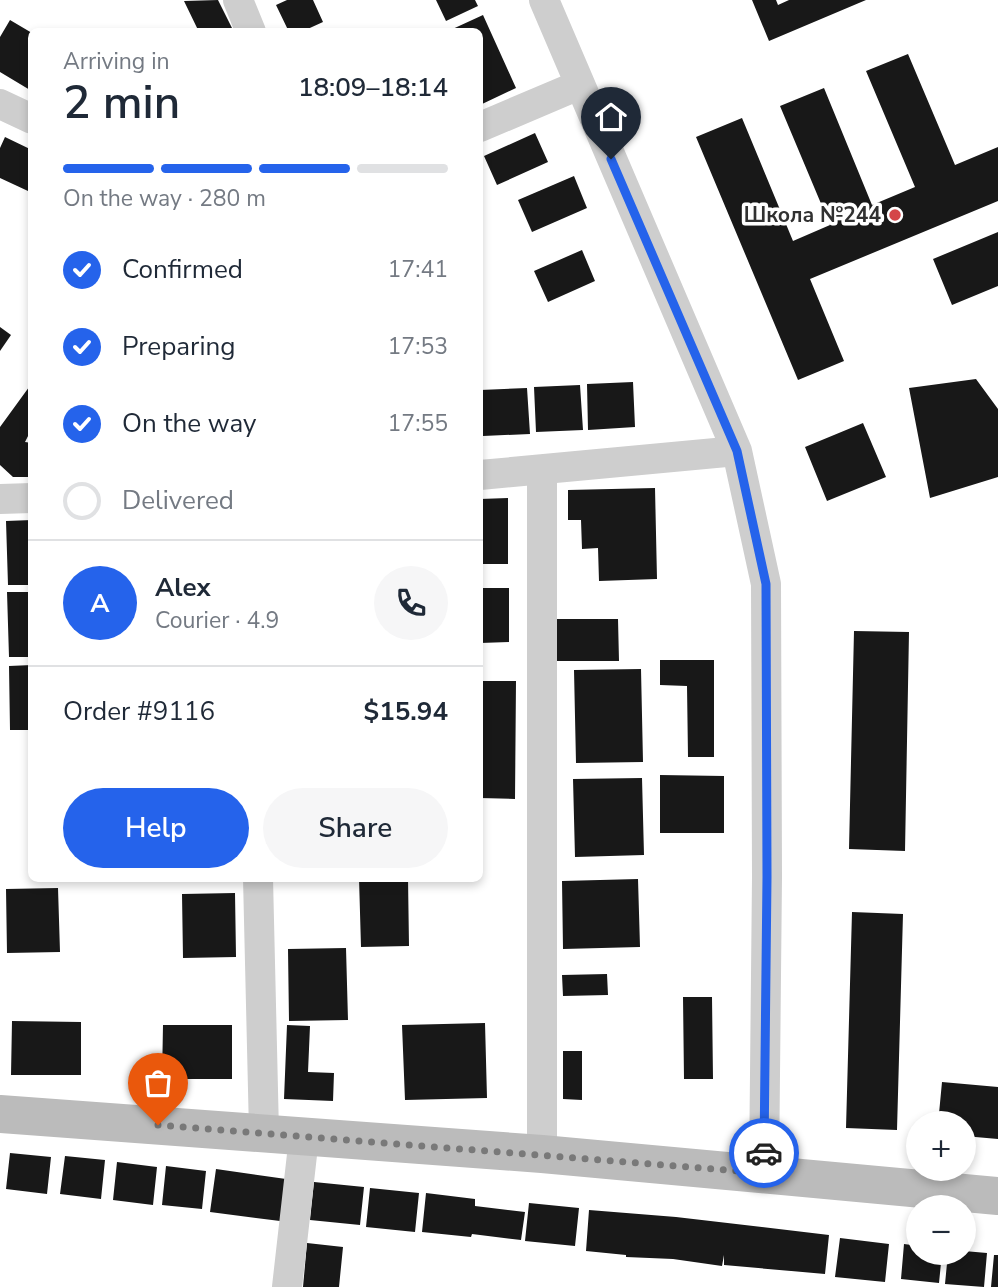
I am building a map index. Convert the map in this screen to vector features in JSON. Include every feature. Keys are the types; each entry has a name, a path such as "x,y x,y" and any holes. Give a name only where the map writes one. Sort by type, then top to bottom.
{"street":[{"path":"238,0 249,28"},
{"path":"544,0 737,451 766,584 764,1173"},
{"path":"483,126 579,85"},
{"path":"0,104 28,117"},
{"path":"483,475 737,451"},
{"path":"541,1154 542,471"},
{"path":"0,499 28,498"},
{"path":"258,882 264,1132"},
{"path":"0,1114 541,1154 998,1196"},
{"path":"287,1287 304,1136"}],"building":[{"path":"218,0 232,28 197,28 184,1"},
{"path":"287,0 313,0 323,22 310,28 287,28 276,5"},
{"path":"436,0 475,0 478,6 446,21"},
{"path":"752,0 776,0 778,5 789,0 866,0 769,41"},
{"path":"483,15 516,88 483,104 483,28 455,28"},
{"path":"10,20 28,31 28,89 0,72 0,37"},
{"name":"Школа №244","path":"908,54 955,165 998,147 998,201 810,279 844,361 798,380 696,137 742,118 793,241 830,225 780,106 824,88 872,205 915,187 866,71"},
{"path":"535,133 548,162 497,185 484,156"},
{"path":"5,137 28,148 28,191 0,178 0,148"},
{"path":"574,176 587,208 532,232 518,200"},
{"name":"Школа №244","path":"998,232 998,286 952,305 933,259"},
{"path":"582,250 595,281 548,302 534,271"},
{"path":"0,327 11,335 0,351"},
{"path":"976,379 998,409 998,477 930,498 909,388"},
{"path":"633,382 635,427 588,430 587,384"},
{"path":"580,385 583,430 536,432 534,387"},
{"path":"28,388 28,436 25,442 28,442 28,477 13,477 0,465 0,427"},
{"path":"527,388 530,434 483,436 483,390"},
{"path":"863,423 886,477 827,501 805,447"},
{"path":"655,488 657,579 599,581 598,548 582,549 581,520 568,520 568,490"},
{"path":"508,498 508,564 483,564 483,499"},
{"path":"28,520 28,585 8,585 6,521"},
{"path":"483,588 509,588 509,642 483,643"},
{"path":"7,592 28,592 28,657 9,657"},
{"path":"556,619 618,619 619,661 557,661"},
{"path":"854,631 909,632 905,851 849,849"},
{"path":"660,660 714,660 714,757 688,757 687,686 660,685"},
{"path":"28,665 28,730 10,730 9,666"},
{"path":"641,669 643,762 576,763 574,670"},
{"path":"483,681 516,681 515,799 483,798"},
{"path":"660,775 724,776 724,833 660,833"},
{"path":"642,778 644,855 575,857 573,779"},
{"path":"638,879 640,947 563,949 562,881"},
{"path":"359,882 408,882 409,946 361,947"},
{"path":"58,888 60,952 7,953 6,889"},
{"path":"235,893 236,957 183,958 182,894"},
{"path":"852,912 903,914 897,1130 846,1128"},
{"path":"346,948 348,1020 289,1021 288,949"},
{"path":"607,974 608,995 563,996 562,975"},
{"path":"683,997 712,997 713,1079 684,1079"},
{"path":"12,1021 81,1022 81,1075 11,1075"},
{"path":"485,1023 487,1098 405,1100 402,1025"},
{"path":"163,1025 232,1025 232,1079 162,1079"},
{"path":"287,1025 310,1026 308,1072 334,1073 333,1101 284,1099"},
{"path":"563,1051 582,1051 582,1100 563,1099"},
{"path":"942,1082 998,1087 998,1139 976,1137 976,1111 939,1111"},
{"path":"10,1153 51,1157 47,1194 6,1189"},
{"path":"65,1156 105,1160 101,1199 60,1194"},
{"path":"117,1162 157,1167 153,1205 113,1200"},
{"path":"166,1166 206,1171 202,1209 162,1205"},
{"path":"216,1169 286,1179 280,1221 210,1212"},
{"path":"314,1182 364,1187 360,1225 310,1220"},
{"path":"370,1188 419,1193 415,1232 366,1227"},
{"path":"426,1193 475,1199 475,1206 525,1212 521,1240 422,1232"},
{"path":"529,1203 579,1208 575,1246 525,1241"},
{"path":"589,1210 829,1235 825,1274 724,1265 724,1255 722,1266 586,1251"},
{"path":"840,1238 889,1244 885,1282 835,1277"},
{"path":"307,1243 343,1247 339,1287 303,1287"},
{"path":"904,1244 906,1265 941,1265 939,1283 901,1279"},
{"path":"976,1252 987,1253 984,1287 945,1284 947,1265 976,1265"},
{"path":"994,1255 998,1255 998,1287 991,1287"}],"way so far":[{"path":"158,1125 764,1173 764,1153"}],"place":[{"name":"Школа №244","path":"895,215"}],"route":[{"path":"611,159 737,451 766,584 764,1153"}]}
